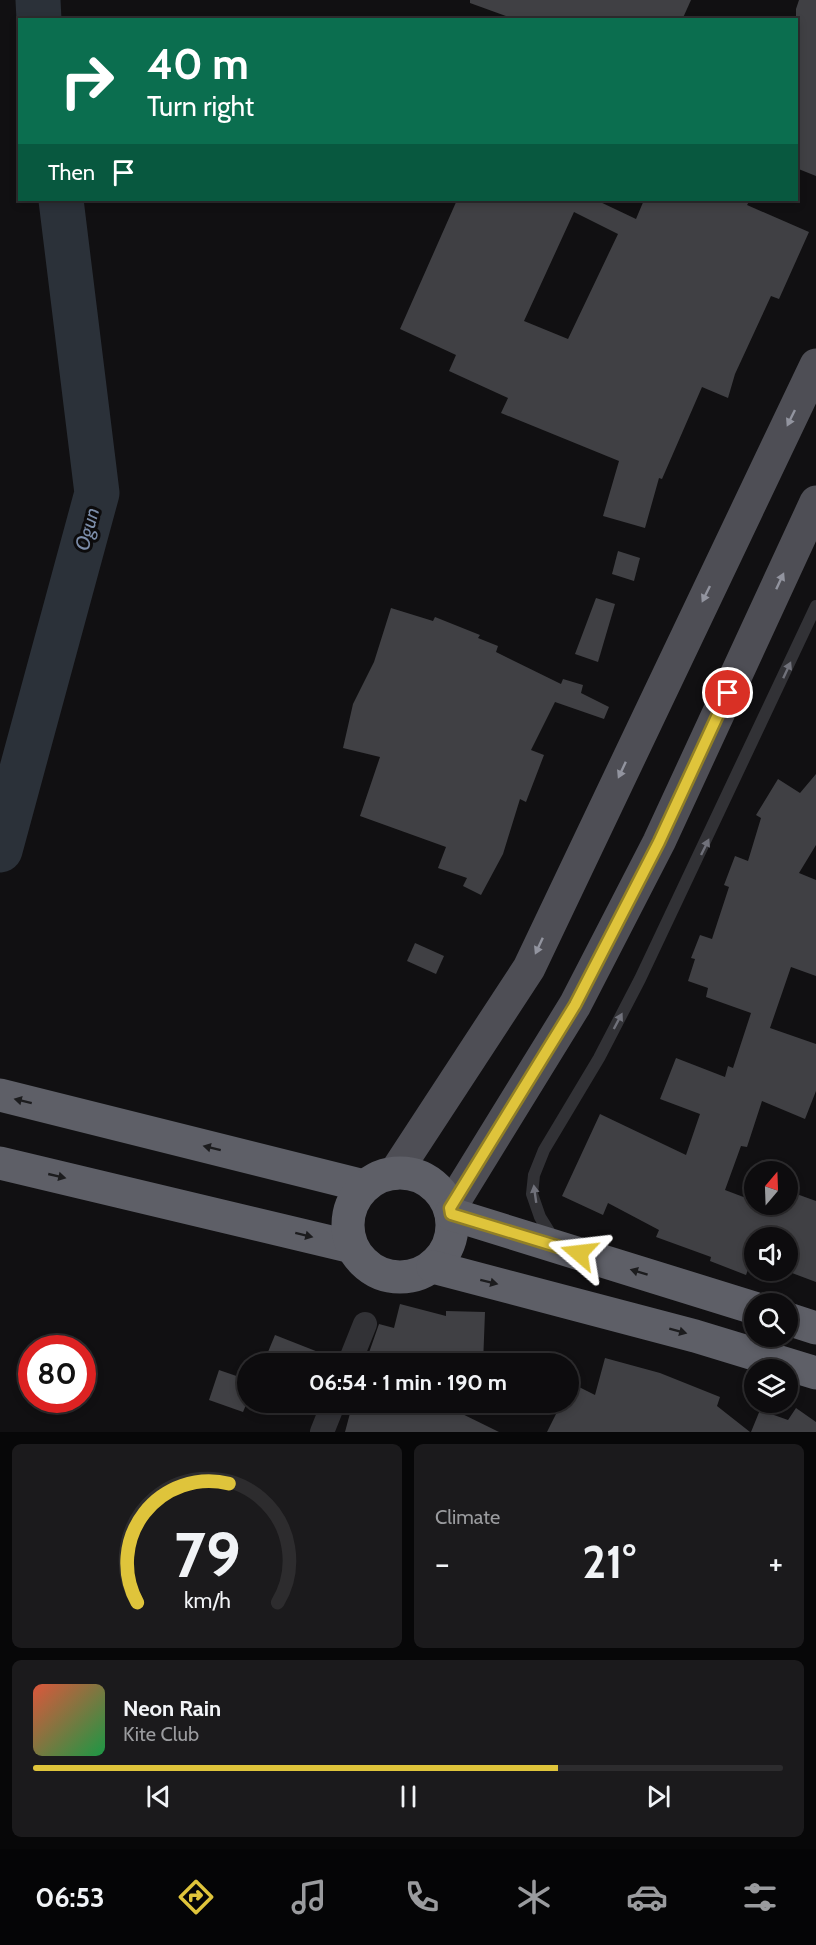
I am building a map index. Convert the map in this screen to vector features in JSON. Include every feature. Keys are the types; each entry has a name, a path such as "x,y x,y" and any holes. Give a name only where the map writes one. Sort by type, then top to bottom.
{"highway":[{"path":"0,1095 364,1186"},
{"path":"0,1163 352,1246"},
{"path":"394,1173 411,1174 427,1180 440,1190 450,1211 452,1237 445,1254 433,1267 416,1276 398,1278 381,1274 365,1265 352,1246 348,1233 348,1215 354,1200 364,1186 378,1177 394,1173"},
{"path":"450,1211 744,1305"},
{"path":"433,1267 695,1336 816,1373"},
{"path":"798,1322 816,1328"}],"main road":[{"path":"394,1173 529,968 816,366"},
{"path":"450,1211 575,1005 659,842 816,502"}],"street":[{"path":"353,1353 365,1324"},
{"path":"322,1432 330,1413"}],"lane":[{"path":"558,1247 540,1217 532,1194 534,1175 544,1150 599,1058 640,979 816,606"}],"building":[{"path":"470,0 691,0 683,18 511,18 470,3"},
{"path":"799,0 816,0 816,176 798,169 798,18 796,18"},
{"path":"457,201 598,201 636,219 644,201 749,201 747,205 809,232 779,299 771,296 735,374 728,398 702,387 662,479 659,478 645,528 603,516 619,461 501,413 508,398 449,371 456,355 400,329","holes":["574,212 618,234 568,339 524,321"]},
{"path":"618,551 640,558 634,581 612,574"},
{"path":"596,598 615,604 598,662 575,654"},
{"path":"391,608 433,621 435,617 480,635 478,638 498,646 496,652 561,684 563,679 583,685 581,693 609,707 604,719 555,702 531,750 544,755 526,802 520,799 503,854 481,895 463,886 467,878 438,868 446,847 360,816 380,757 343,748 353,704 374,662"},
{"path":"816,774 816,845 799,873 816,880 816,976 791,967 770,1028 816,1044 816,1091 805,1119 762,1101 747,1147 741,1146 725,1190 744,1197 744,1215 798,1215 798,1195 816,1201 816,1282 798,1275 798,1227 744,1227 744,1274 710,1261 711,1257 656,1237 659,1230 608,1203 603,1215 562,1196 600,1114 686,1155 700,1114 660,1099 676,1058 725,1077 728,1066 733,1068 751,1013 706,997 708,988 688,981 695,959 691,958 700,935 712,939 729,887 724,885 735,856 748,861 761,818 756,815 778,779 800,793"},
{"path":"415,943 444,956 436,974 407,961"},
{"path":"400,1304 446,1316 446,1311 485,1312 483,1353 369,1353 379,1324 394,1328"},
{"path":"275,1335 321,1353 268,1353"},
{"path":"605,1358 660,1373 720,1397 717,1406 750,1432 547,1432 556,1413 579,1413 579,1387 595,1395"},
{"path":"219,1370 237,1376 237,1410 209,1400"},
{"path":"798,1409 816,1422 816,1432 751,1432 759,1413 768,1413 788,1420 793,1413 798,1413"},
{"path":"350,1413 460,1413 499,1432 345,1432"}],"waterway":[{"name":"Ogun","path":"38,0 39,18"},
{"name":"Ogun","path":"0,850 97,493 61,201"}],"route":[{"path":"579,1253 451,1214 450,1208 575,1005 659,842 728,693"}]}
